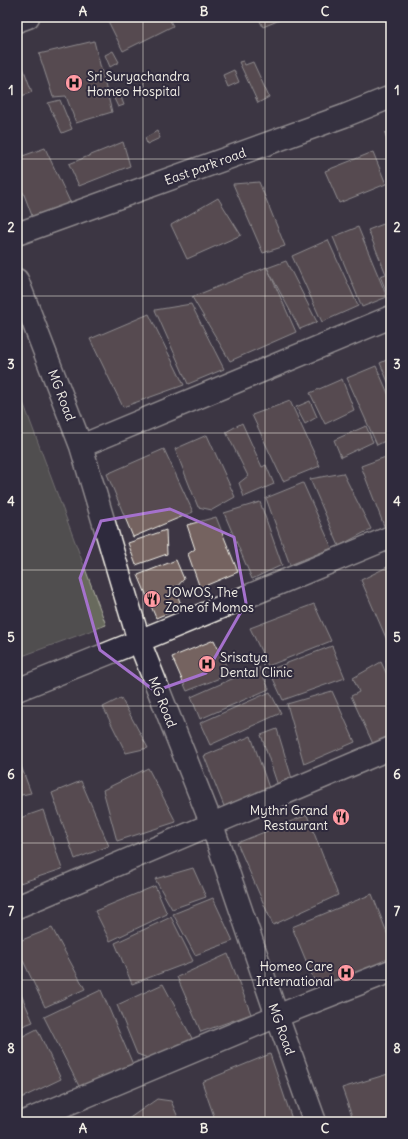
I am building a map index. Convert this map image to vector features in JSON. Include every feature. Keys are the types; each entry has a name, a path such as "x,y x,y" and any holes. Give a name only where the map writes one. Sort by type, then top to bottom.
{"street":[{"path":"17,21 28,17"},
{"name":"East park road","path":"17,234 344,116 391,97"},
{"name":"MG Road","path":"17,280 81,446 139,641 212,824 277,1016 316,1122"},
{"path":"81,446 391,317"},
{"path":"17,690 391,537"},
{"path":"17,907 391,748"},
{"path":"24,1122 277,1016 391,971"}],"highlighted area":[{"path":"170,509 234,537 246,603 206,673 155,691 100,650 80,578 101,521"}],"green space":[{"path":"17,386 106,625 17,658"}],"building":[{"path":"106,17 168,17 173,26 123,51"},
{"path":"258,17 282,17 282,19 263,27"},
{"path":"94,41 112,112 76,123 66,96 53,97 39,54"},
{"path":"113,51 119,62 110,67 105,55"},
{"path":"243,61 245,65 253,62 269,97 258,103 239,62"},
{"path":"21,62 32,92 17,98 17,63"},
{"path":"234,70 239,82 228,87 223,75"},
{"path":"118,89 124,105 118,107 111,92"},
{"path":"60,100 72,129 62,133 48,103"},
{"path":"157,131 160,138 147,144 145,138"},
{"path":"391,131 391,152 385,133"},
{"path":"123,142 130,166 79,186 69,164"},
{"path":"45,148 70,202 34,221 23,192 17,194 17,158"},
{"path":"373,152 386,184 339,203 325,171"},
{"path":"259,182 285,246 263,253 233,184"},
{"path":"218,198 241,235 187,259 171,225"},
{"path":"391,221 390,300 380,276 386,274 368,230"},
{"path":"358,227 387,297 362,307 333,237"},
{"path":"328,240 358,306 322,322 292,256"},
{"path":"286,261 317,322 300,329 267,268"},
{"path":"267,267 296,332 230,361 192,297"},
{"path":"191,304 224,369 188,384 155,310"},
{"path":"149,314 184,385 123,407 90,339"},
{"path":"391,358 391,389 380,363"},
{"path":"376,366 391,400 391,438 377,445 347,378"},
{"path":"342,379 354,410 325,424 310,393"},
{"path":"290,401 320,466 283,481 252,415"},
{"path":"310,401 317,417 305,424 296,407"},
{"path":"242,423 262,467 266,465 274,484 244,497 239,483 248,476 226,432"},
{"path":"366,426 373,442 341,457 334,440"},
{"path":"207,435 235,497 212,510 198,507 175,449"},
{"path":"164,449 193,512 133,537 107,474"},
{"path":"391,455 391,529 386,531 361,466"},
{"path":"343,473 371,529 339,546 310,479"},
{"path":"303,483 332,548 290,565 266,498"},
{"path":"260,502 282,565 252,579 224,513"},
{"path":"216,517 238,572 200,588 188,554 195,549 187,525"},
{"path":"166,530 167,554 136,565 128,543"},
{"path":"176,560 184,579 175,589 182,607 156,618 138,575"},
{"path":"391,565 391,646 390,647 361,580"},
{"path":"314,604 331,641 268,666 250,628"},
{"path":"214,640 230,674 187,691 172,657"},
{"path":"332,646 345,678 283,700 269,670"},
{"path":"391,657 391,675 386,660"},
{"path":"381,662 391,681 391,731 387,733 389,742 373,744 351,696 359,692 353,678"},
{"path":"259,667 269,689 200,719 191,697"},
{"path":"332,691 355,742 304,764 287,704"},
{"path":"270,692 281,713 210,745 200,723"},
{"path":"121,698 148,748 126,753 103,707"},
{"path":"277,729 293,782 279,789 261,735"},
{"path":"251,736 269,788 224,806 204,756"},
{"path":"17,755 31,793 17,796"},
{"path":"148,768 176,822 117,841 103,790"},
{"path":"81,781 109,846 75,859 52,793"},
{"path":"43,810 62,869 17,884 17,819"},
{"path":"307,815 338,895 273,925 237,843"},
{"path":"193,868 206,897 172,909 155,879"},
{"path":"155,886 167,914 110,941 95,911"},
{"path":"372,894 391,943 391,964 319,992 292,927"},
{"path":"213,898 233,941 195,955 173,914"},
{"path":"171,917 193,961 132,984 115,943"},
{"path":"52,928 85,989 45,1007 17,948 17,942"},
{"path":"228,954 251,1014 201,1032 177,977"},
{"path":"163,984 194,1042 153,1060 137,1054 117,1005"},
{"path":"17,985 33,1022 17,1028"},
{"path":"101,990 135,1069 82,1092 44,1017"},
{"path":"37,1029 61,1079 17,1100 17,1039"},
{"path":"270,1054 293,1122 216,1122 202,1082"},
{"path":"388,1074 391,1082 391,1122 354,1122 342,1088"},
{"path":"157,1099 171,1101 180,1122 124,1122"}],"place":[{"name":"Sri Suryachandra Homeo Hospital","path":"74,83"},
{"name":"JOWOS, The Zone of Momos","path":"152,599"},
{"name":"Srisatya Dental Clinic","path":"207,664"},
{"name":"Mythri Grand Restaurant","path":"341,817"},
{"name":"Homeo Care International","path":"346,973"}]}
